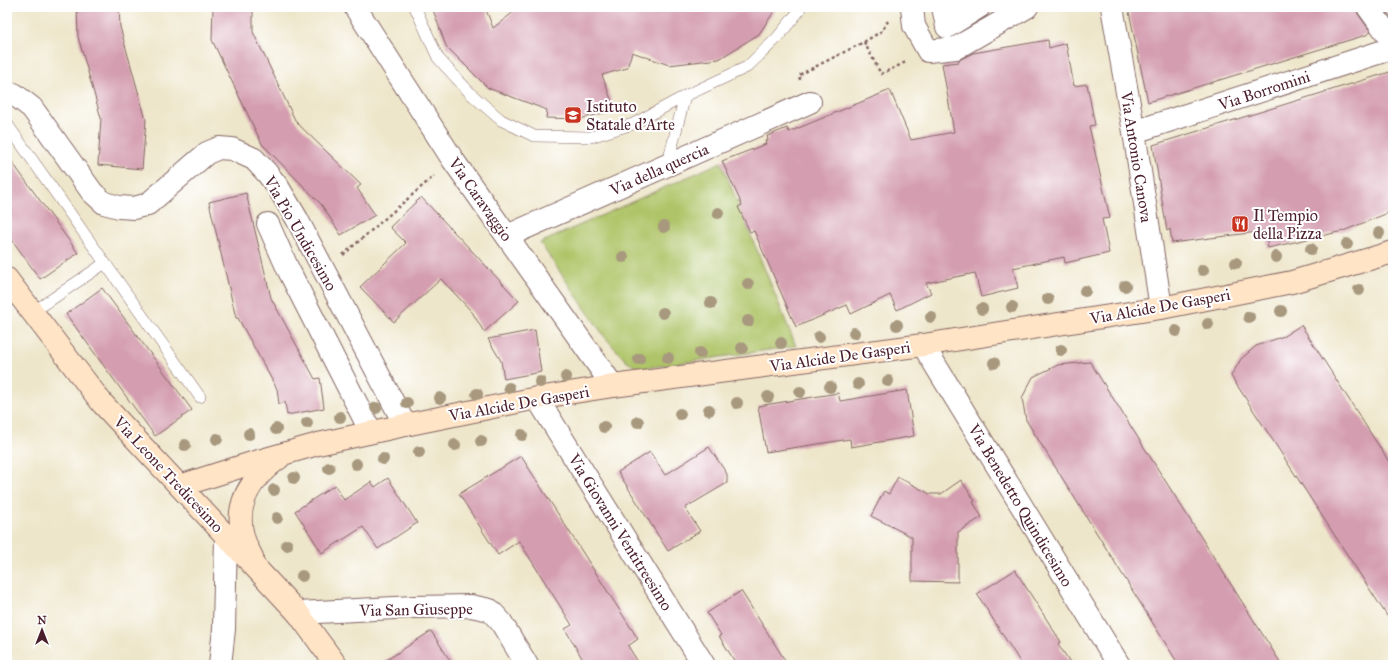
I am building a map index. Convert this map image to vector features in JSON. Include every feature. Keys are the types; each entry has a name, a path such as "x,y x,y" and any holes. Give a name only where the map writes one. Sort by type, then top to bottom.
{"street":[{"name":"Via Caravaggio","path":"355,7 452,160 613,386"},
{"path":"912,7 914,26 928,51 956,48 1027,7"},
{"path":"943,7 947,27 979,7"},
{"name":"Via Antonio Canova","path":"1112,7 1134,132 1161,308"},
{"path":"1368,7 1393,42"},
{"name":"Via Borromini","path":"1134,132 1393,48"},
{"name":"Via Pio Undicesimo","path":"7,94 14,94 32,108 92,192 104,203 119,207 134,208 148,204 207,153 219,148 232,148 254,159 278,187 405,425"},
{"name":"Via della quercia","path":"507,236 810,102"},
{"name":"Via Pio Undicesimo","path":"268,224 288,269 372,432"},
{"name":"Via Alcide De Gasperi","path":"180,486 318,444 537,398 613,386 923,345 1161,308 1292,282 1393,252"},
{"name":"Via Leone Tredicesimo","path":"7,279 102,403 298,613 336,665"},
{"name":"Via Benedetto Quindicesimo","path":"923,345 1119,665"},
{"name":"Via Giovanni Ventitreesimo","path":"537,398 704,665"},
{"name":"Via Alcide De Gasperi","path":"203,511 227,510 238,502 266,468 285,454"},
{"name":"Via Alcide De Gasperi","path":"249,487 241,506 241,529 248,550 265,578"},
{"path":"220,665 224,629 226,536"},
{"name":"Via San Giuseppe","path":"298,613 414,607 471,606 490,610 501,622 528,665"}],"lane":[{"path":"415,7 438,58 471,94 501,120 534,136 591,137 633,124 685,96 747,67 777,38 800,7"},
{"path":"666,166 685,96"},
{"path":"7,124 200,397"},
{"path":"33,312 106,263"}],"path":[{"path":"798,75 864,42 882,31 890,19"},
{"path":"864,42 881,74"},
{"path":"364,237 452,160"}],"green space":[{"path":"721,162 796,346 646,368 636,367 627,362 604,336 540,243"}],"building":[{"path":"77,7 119,7 120,27 146,120 142,169 98,165 101,118 78,37"},
{"path":"213,7 253,7 253,32 296,122 361,185 357,188 375,215 341,235 321,204 262,144 212,40"},
{"path":"432,7 485,7 493,28 520,7 777,7 759,34 719,59 669,65 632,52 627,68 602,75 615,110 580,119 546,118 547,110 488,88 446,46"},
{"path":"1128,7 1356,7 1358,14 1371,32 1366,35 1148,102"},
{"path":"1383,7 1393,7 1393,16 1391,18"},
{"path":"1048,40 1049,48 1066,43 1074,86 1087,84 1095,125 1089,126 1110,218 1102,219 1109,253 1065,263 1064,257 1013,268 1018,288 981,297 975,273 926,283 931,293 897,310 890,295 851,314 847,305 796,327 754,231 750,232 738,207 742,205 722,161 766,144 765,141 768,140 767,136 787,128 789,132 890,90 911,140 954,132 942,64 959,62 959,60 973,53"},
{"path":"1393,71 1393,211 1343,231 1268,248 1265,231 1172,243 1170,229 1167,231 1153,145"},
{"path":"7,155 78,253 40,279 7,233"},
{"path":"246,193 271,298 315,379 320,378 324,408 287,415 285,402 279,404 277,389 238,318 236,318 209,202"},
{"path":"421,197 519,301 484,332 472,312 441,279 394,322 360,287 406,243 390,227"},
{"path":"102,288 192,410 155,436 66,314"},
{"path":"1301,325 1393,468 1393,625 1231,376 1241,359 1256,346 1284,336"},
{"path":"535,330 541,372 504,379 501,361 488,339"},
{"path":"1090,362 1282,665 1179,665 1026,420 1022,398 1033,377 1058,365"},
{"path":"907,390 914,436 851,447 850,439 766,452 758,406 838,393 840,401"},
{"path":"709,447 727,474 727,483 685,508 700,531 668,551 618,472 650,452 665,475"},
{"path":"521,456 638,639 628,646 640,665 586,665 565,629 572,625 519,541 498,555 459,494"},
{"path":"898,477 930,494 941,494 961,480 975,501 973,502 982,517 958,532 958,582 912,581 912,537 871,516 884,491 889,494"},
{"path":"388,478 417,523 378,549 363,527 322,553 295,511 335,485 344,500 371,482 375,487"},
{"path":"1015,570 1061,642 1058,644 1072,665 1022,665 977,594"},
{"path":"741,591 788,665 737,665 707,613"},
{"path":"431,631 453,665 379,665"}],"place":[{"name":"Istituto Statale d'Arte","path":"573,115"},
{"name":"Il Tempio della Pizza","path":"1240,224"}]}
